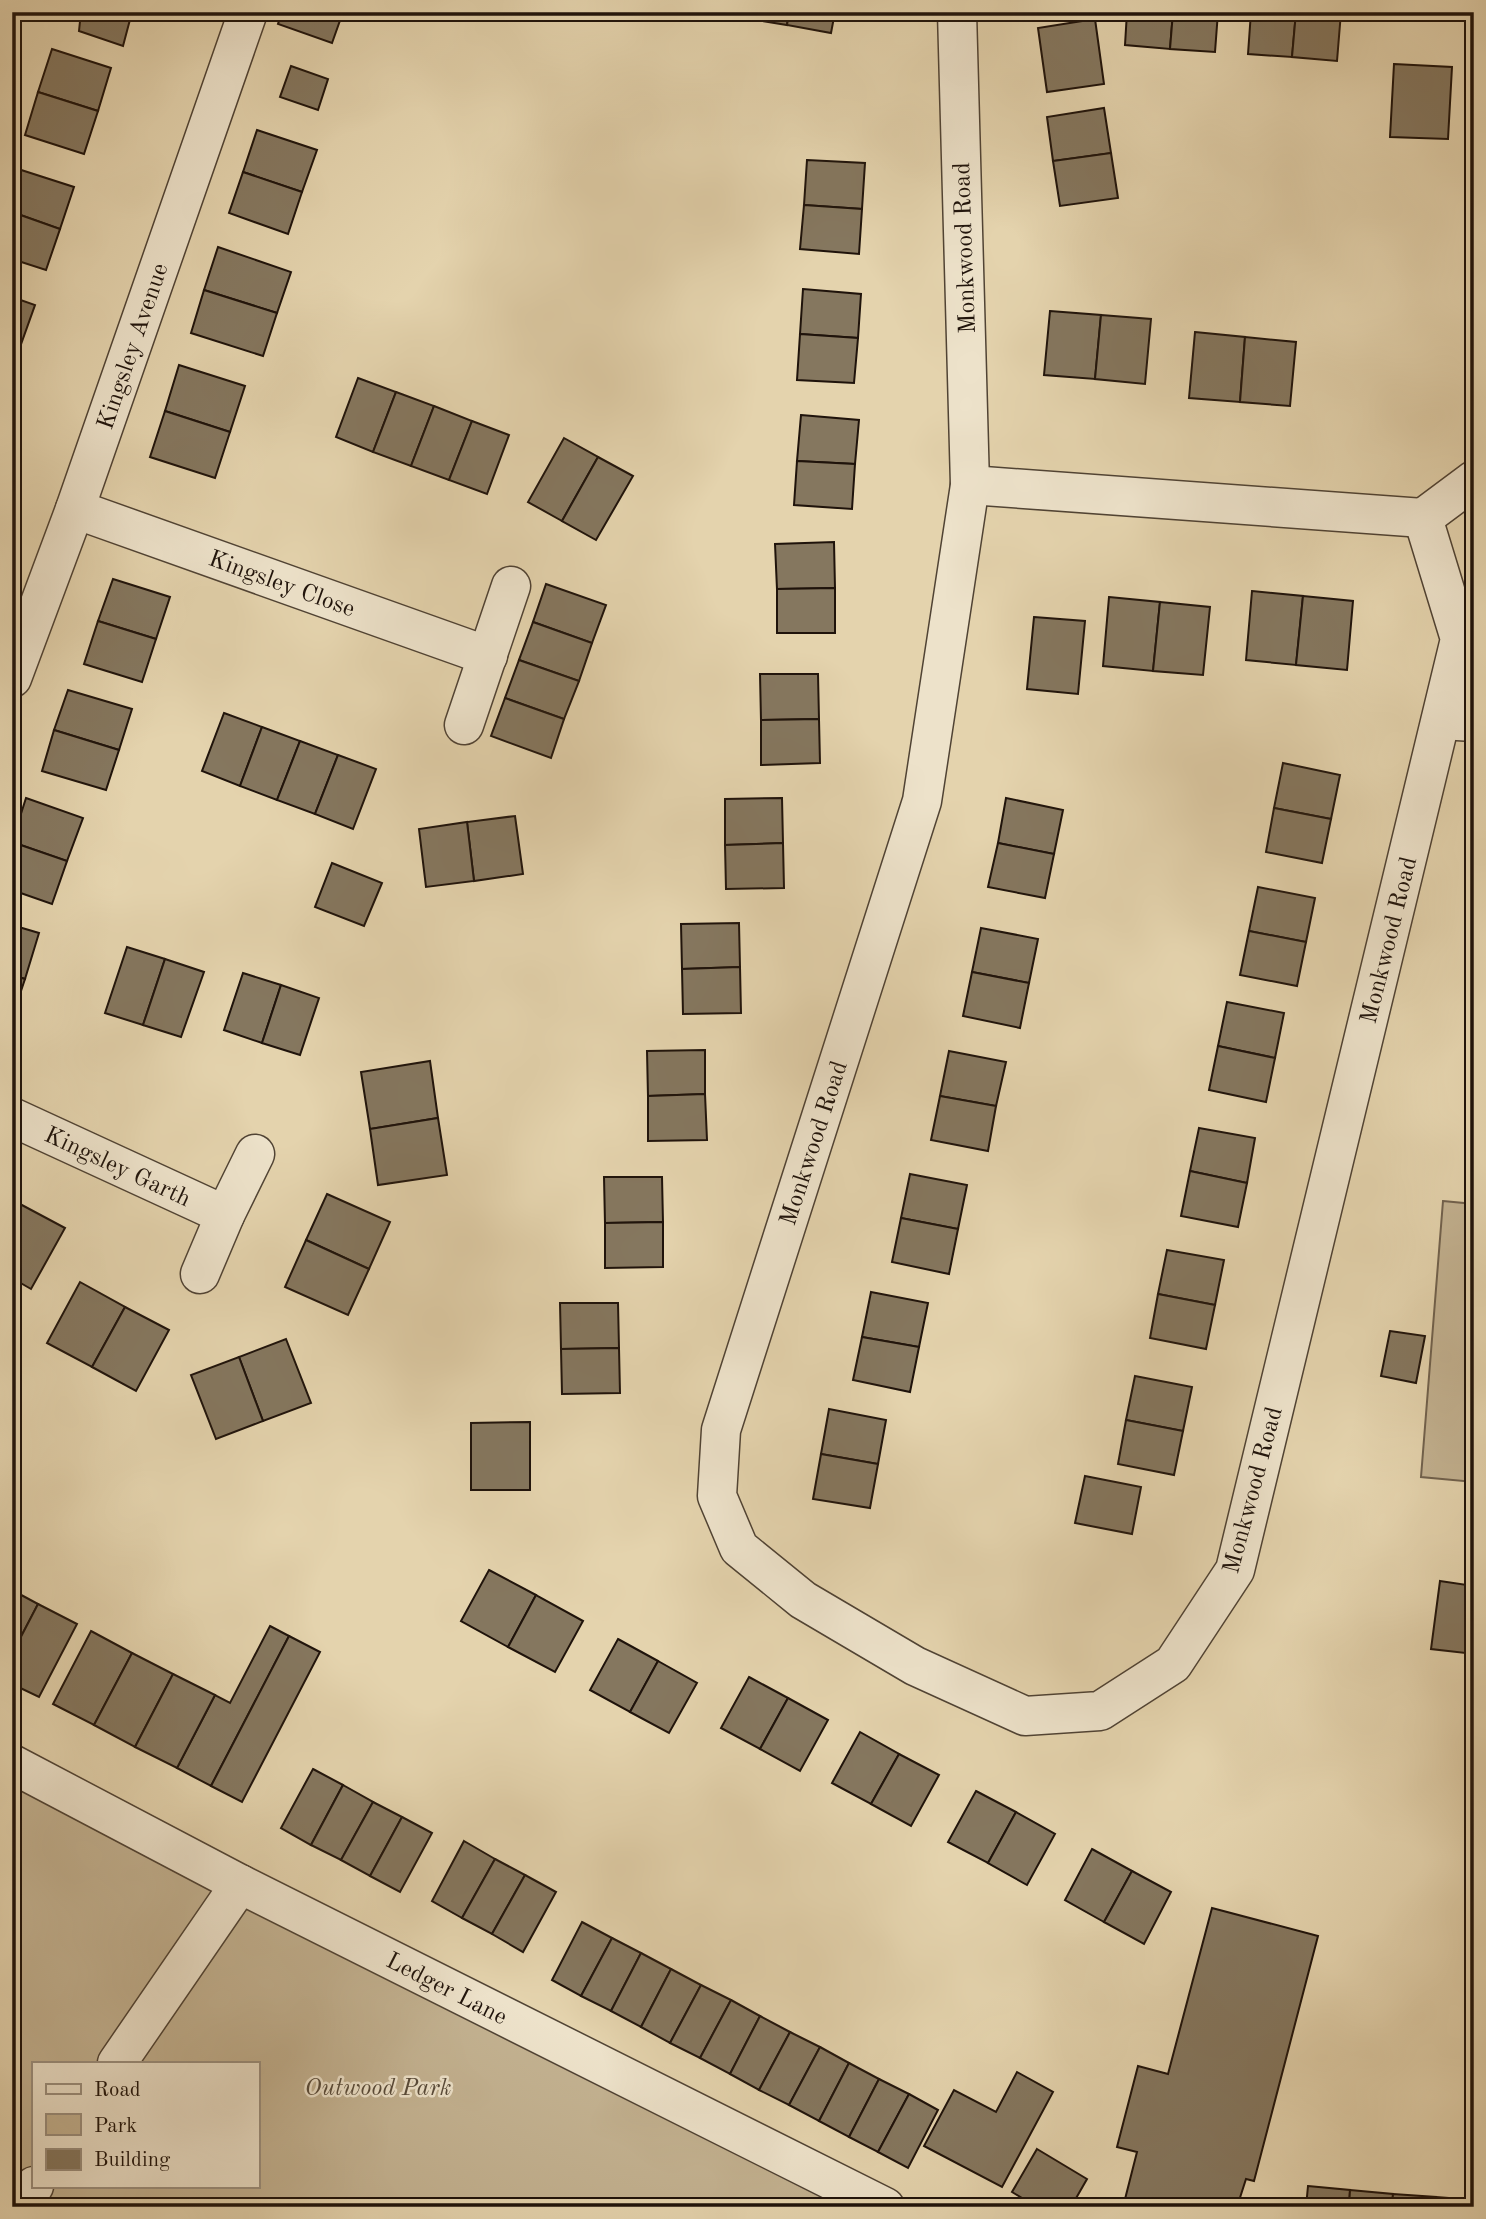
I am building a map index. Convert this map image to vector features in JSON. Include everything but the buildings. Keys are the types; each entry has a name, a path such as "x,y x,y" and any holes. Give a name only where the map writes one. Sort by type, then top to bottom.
{"street":[{"name":"Kingsley Avenue","path":"12,678 75,509 248,12"},
{"name":"Monkwood Road","path":"957,12 970,485 922,801 721,1430 717,1496 739,1548 803,1600 915,1666 1025,1716 1100,1711 1173,1664 1235,1570 1457,721 1461,639 1423,518"},
{"path":"970,485 1423,518 1474,480"},
{"name":"Kingsley Close","path":"75,509 488,656"},
{"path":"464,725 511,586"},
{"name":"Kingsley Garth","path":"12,1117 225,1215"},
{"path":"200,1274 255,1154"},
{"name":"Ledger Lane","path":"12,1764 240,1884 885,2207"},
{"path":"118,2062 240,1884"},
{"path":"20,2207 33,2188"}],"green space":[{"path":"1443,1201 1474,1204 1474,1482 1421,1477"},
{"name":"Outwood Park","path":"12,1764 885,2207 12,2207"}]}
